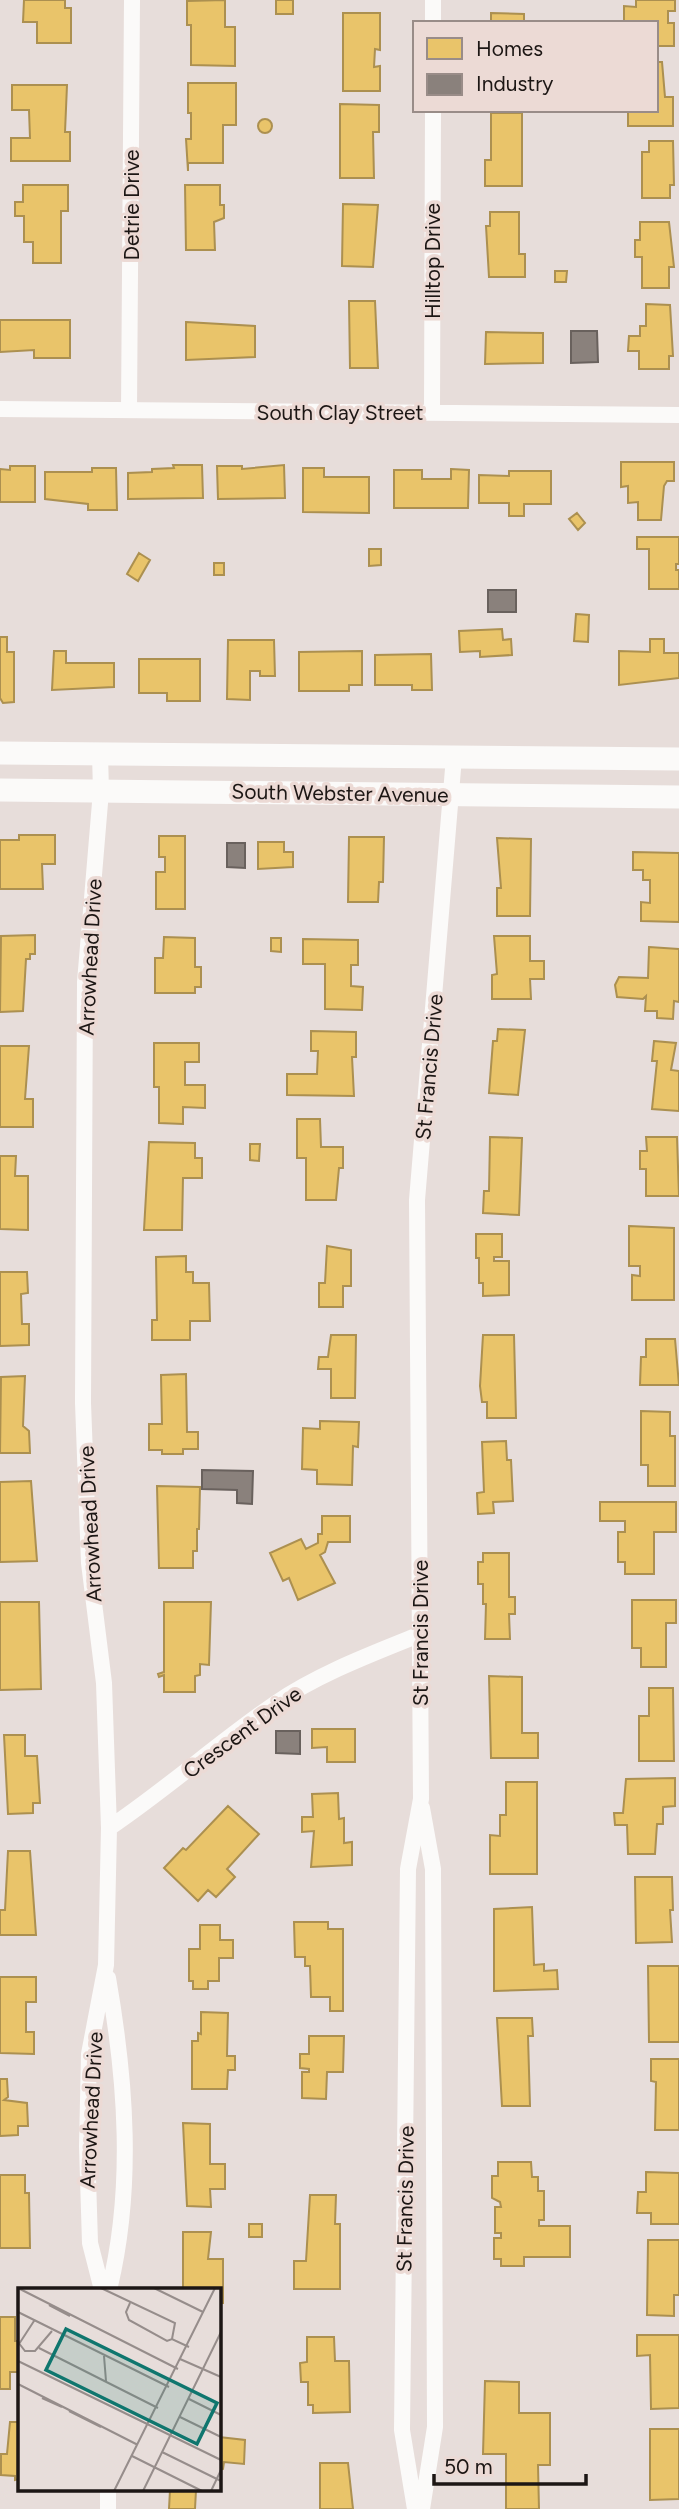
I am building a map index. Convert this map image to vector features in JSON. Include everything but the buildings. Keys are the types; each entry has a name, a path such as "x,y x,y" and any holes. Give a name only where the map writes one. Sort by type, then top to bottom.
{"main road":[{"name":"South Webster Avenue","path":"0,753 679,759"},
{"name":"South Webster Avenue","path":"0,790 679,797"}],"street":[{"name":"Detrie Drive","path":"129,410 132,0"},
{"path":"433,0 433,21"},
{"name":"Hilltop Drive","path":"432,412 433,112"},
{"name":"South Clay Street","path":"0,409 679,415"},
{"name":"Arrowhead Drive","path":"100,754 101,790 85,982 83,1403 89,1563 104,1683 109,1828 106,1965 89,2054 86,2146 90,2243 101,2288"},
{"name":"St Francis Drive","path":"415,2509 402,2430 408,1869 421,1798 417,1200 454,757"},
{"name":"Crescent Drive","path":"109,1828 158,1794 278,1701 338,1669 421,1634"},
{"path":"421,1798 433,1869 435,2413 422,2509"},
{"path":"106,1965 125,2090 121,2242 110,2288"}]}
